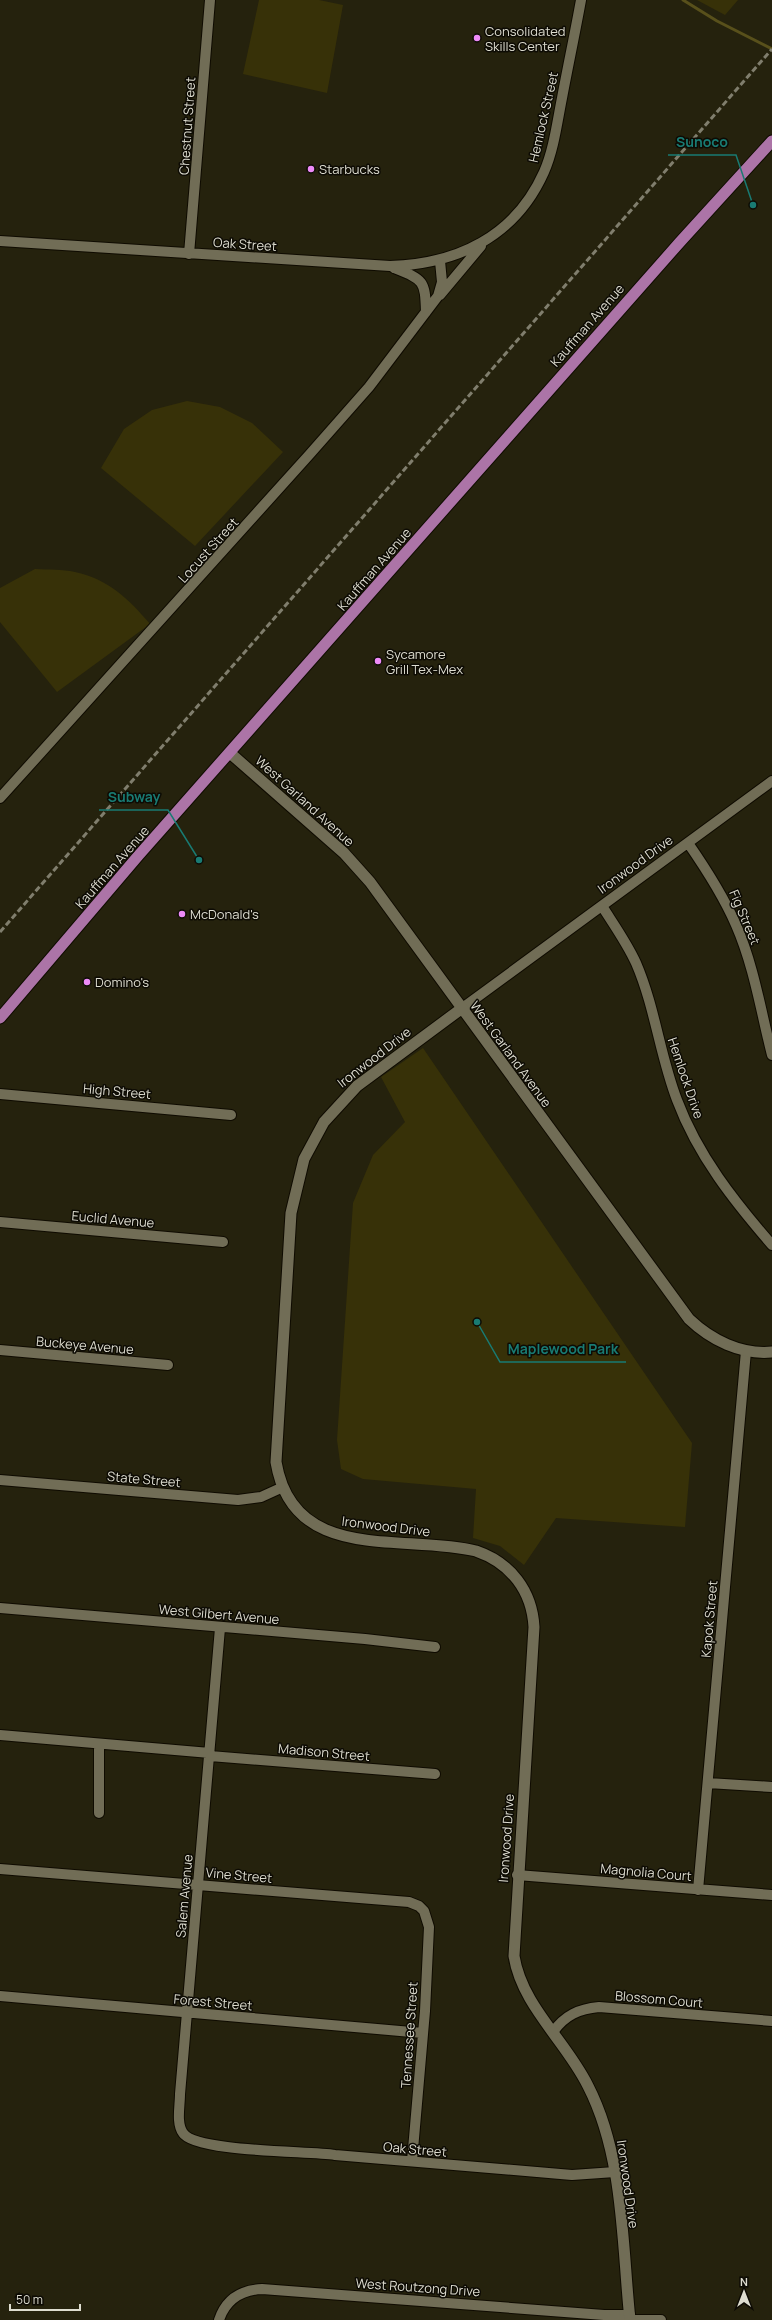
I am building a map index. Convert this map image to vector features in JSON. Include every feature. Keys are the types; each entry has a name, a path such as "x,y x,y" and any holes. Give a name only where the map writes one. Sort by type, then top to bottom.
{"main road":[{"name":"Kauffman Avenue","path":"0,1018 138,856 680,242 772,141"}],"street":[{"name":"Chestnut Street","path":"189,254 210,0"},
{"name":"Hemlock Street","path":"484,241 498,231 517,213 536,187 545,170 554,141 581,0"},
{"name":"Oak Street","path":"0,241 390,266 418,265 440,261 466,252 484,241"},
{"name":"Locust Street","path":"0,798 206,572 369,387 438,296 484,241"},
{"name":"Locust Street","path":"438,296 442,282 440,261"},
{"path":"390,266 418,279 424,285 426,312"},
{"name":"West Garland Avenue","path":"230,753 356,865 370,882 684,1314 711,1337 746,1350 772,1352"},
{"name":"Ironwood Drive","path":"631,2318 615,2172 606,2129 589,2086 575,2063 524,1990 516,1968 514,1945 517,1874 534,1627 531,1607 523,1588 504,1565 476,1551 352,1539 330,1533 302,1514 283,1487 277,1470 275,1453 291,1213 300,1169 317,1134 345,1098 357,1086 772,781"},
{"name":"Fig Street","path":"688,843 716,884 737,926 746,951 772,1055"},
{"name":"Hemlock Drive","path":"602,906 623,938 637,965 672,1086 700,1150 739,1207 772,1245"},
{"name":"High Street","path":"0,1094 231,1115"},
{"name":"Euclid Avenue","path":"0,1222 223,1242"},
{"name":"Buckeye Avenue","path":"0,1350 168,1365"},
{"name":"Kapok Street","path":"698,1890 746,1350"},
{"name":"State Street","path":"0,1480 238,1500 261,1497 283,1487"},
{"name":"West Gilbert Avenue","path":"0,1608 220,1628 365,1639 435,1647"},
{"name":"Salem Avenue","path":"212,2146 193,2142 183,2134 180,2126 187,2013 220,1628"},
{"name":"Madison Street","path":"0,1735 435,1774"},
{"path":"99,1744 99,1813"},
{"path":"708,1783 772,1787"},
{"name":"Vine Street","path":"0,1869 409,1902 419,1906 424,1911"},
{"name":"Magnolia Court","path":"517,1874 772,1895"},
{"name":"Tennessee Street","path":"412,2161 423,2033 429,1927 424,1911"},
{"name":"Forest Street","path":"0,1996 423,2033"},
{"name":"Blossom Court","path":"553,2032 562,2021 573,2013 586,2008 599,2007 772,2021"},
{"name":"Oak Street","path":"212,2146 314,2152 572,2175 615,2172"},
{"name":"West Routzong Drive","path":"220,2320 227,2305 234,2298 251,2290 262,2289 661,2320"}],"shaded area":[{"path":"259,0 319,0 343,5 327,93 243,74"},
{"path":"697,0 738,0 725,15"},
{"path":"187,401 220,407 252,423 283,452 195,546 101,468 124,429 152,410"},
{"path":"35,569 70,571 87,575 98,580 108,585 126,598 150,624 57,692 0,622 0,588"},
{"path":"423,1048 692,1443 685,1527 556,1518 524,1565 500,1546 473,1538 476,1489 363,1479 341,1469 337,1440 353,1203 373,1155 405,1122 381,1077"}],"waterway":[{"path":"683,0 717,21 772,49"}],"railway":[{"path":"0,932 772,49"}],"place":[{"name":"Consolidated Skills Center","path":"477,38"},
{"name":"Starbucks","path":"311,169"},
{"name":"Sunoco","path":"753,205"},
{"name":"Sycamore Grill Tex-Mex","path":"378,661"},
{"name":"Subway","path":"199,860"},
{"name":"McDonald's","path":"182,914"},
{"name":"Domino's","path":"87,982"},
{"name":"Maplewood Park","path":"477,1322"}]}
